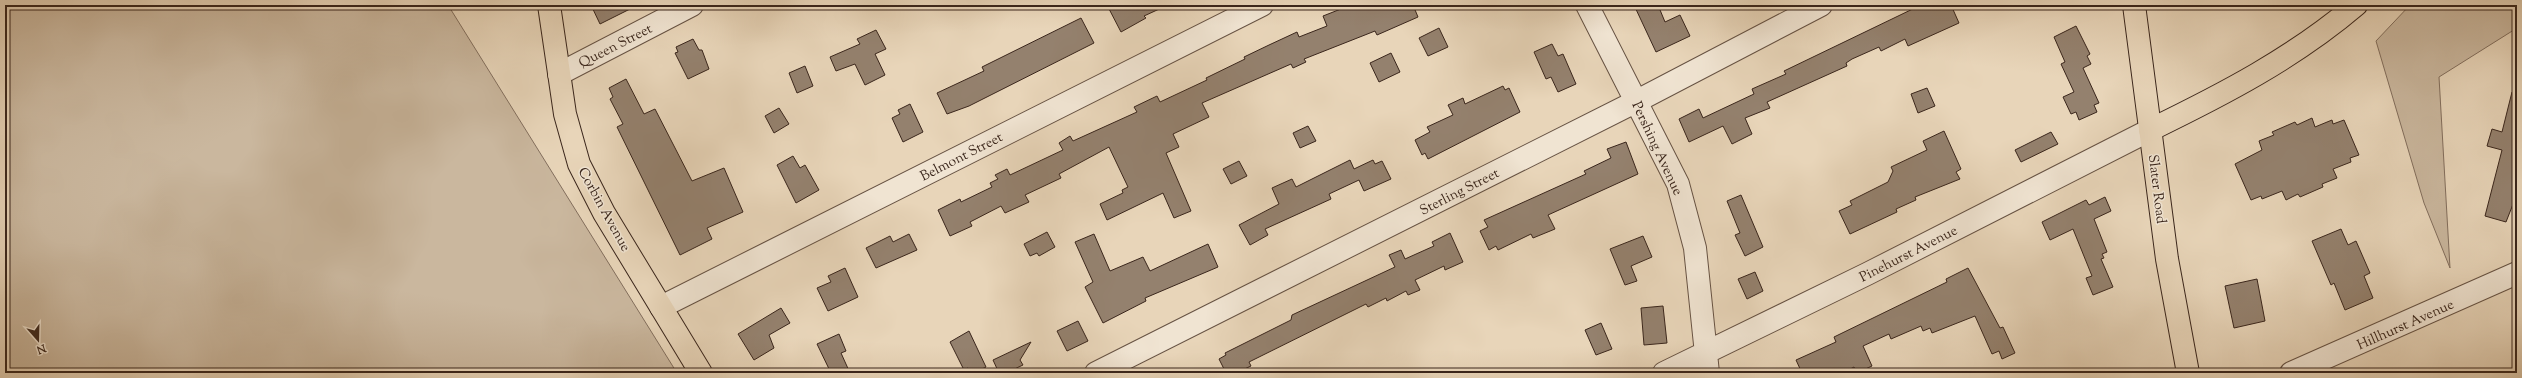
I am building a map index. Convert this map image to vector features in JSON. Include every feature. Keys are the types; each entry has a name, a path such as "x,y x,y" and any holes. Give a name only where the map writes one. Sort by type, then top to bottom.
{"main road":[{"name":"Corbin Avenue","path":"548,5 565,114 579,164 604,213 701,373"},
{"name":"Slater Road","path":"2134,5 2167,259 2188,373"},
{"path":"2150,130 2256,75 2310,40 2356,5"}],"street":[{"name":"Queen Street","path":"559,74 692,5"},
{"name":"Belmont Street","path":"661,306 1262,5"},
{"name":"Pershing Avenue","path":"1587,5 1678,184 1695,248 1708,373"},
{"name":"Sterling Street","path":"1096,373 1637,101 1821,5"},
{"name":"Pinehurst Avenue","path":"1664,373 1867,274 2150,130"},
{"name":"Hillhurst Avenue","path":"2291,373 2517,273"}],"shaded area":[{"path":"5,5 448,5 677,373 5,373"},
{"path":"2410,5 2517,5 2517,28 2439,77 2450,268 2424,203 2376,41"}],"building":[{"path":"591,5 638,5 600,24"},
{"path":"1107,5 1168,5 1144,16 1146,18 1121,32"},
{"path":"1351,5 1413,5 1418,17 1377,35 1375,31 1304,59 1306,62 1293,68 1291,64 1202,103 1209,117 1173,134 1179,147 1166,153 1191,211 1174,218 1163,193 1107,220 1100,204 1123,193 1122,190 1128,187 1109,147 1059,174 1061,178 1025,195 1029,202 1005,213 1001,206 970,222 972,226 950,236 938,210 960,199 961,202 992,187 990,183 998,179 995,175 1007,169 1010,175 1063,150 1059,143 1070,136 1073,141 1137,112 1134,107 1157,96 1160,102 1207,80 1206,78 1245,59 1244,57 1297,32 1299,37 1327,26 1323,16"},
{"path":"1634,5 1658,5 1665,22 1680,15 1690,36 1656,52"},
{"path":"1921,5 1951,5 1959,23 1908,46 1905,39 1881,51 1879,47 1852,59 1846,63 1847,66 1767,102 1770,108 1745,118 1752,134 1732,144 1723,126 1689,142 1679,119 1699,109 1703,118 1754,94 1752,89 1786,74 1784,71"},
{"path":"1081,18 1094,43 969,106 947,114 937,93 984,71 982,67"},
{"path":"2076,26 2090,54 2087,56 2091,64 2083,68 2099,103 2094,105 2097,112 2079,120 2076,112 2071,114 2063,97 2074,92 2061,64 2065,62 2054,37"},
{"path":"1439,28 1448,47 1428,56 1419,38"},
{"path":"876,30 886,49 875,54 885,75 865,85 855,64 836,71 830,57 860,44 857,39"},
{"path":"693,39 699,50 702,50 709,69 688,79 675,53 678,52 676,47"},
{"path":"1552,44 1558,56 1563,54 1576,84 1558,92 1551,77 1546,79 1534,52"},
{"path":"1391,53 1400,72 1379,82 1370,63"},
{"path":"805,66 813,86 797,93 789,73"},
{"path":"626,79 644,114 655,109 692,181 724,168 743,212 707,228 712,239 680,255 617,127 623,124 610,99 613,97 609,88"},
{"path":"1503,86 1505,90 1509,88 1520,112 1428,159 1425,153 1422,155 1415,140 1430,132 1427,127 1453,115 1448,105 1463,98 1465,104"},
{"path":"1927,88 1935,106 1918,113 1911,94"},
{"path":"2512,92 2517,92 2517,172 2514,183 2517,185 2517,194 2506,222 2485,216 2502,150 2487,146 2492,129 2502,132"},
{"path":"910,104 923,132 903,142 892,118 900,114 898,110"},
{"path":"779,108 789,124 774,133 765,116"},
{"path":"2312,118 2315,127 2332,120 2333,124 2344,120 2359,155 2350,158 2351,162 2333,169 2337,178 2322,184 2323,187 2300,197 2298,194 2286,200 2282,191 2262,199 2261,196 2251,200 2235,164 2262,150 2259,141 2274,135 2272,132 2295,122 2297,125"},
{"path":"1308,126 1316,141 1300,148 1293,133"},
{"path":"1944,131 1961,169 1956,172 1960,179 1915,197 1916,200 1896,209 1897,212 1850,234 1839,211 1852,205 1850,201 1888,182 1893,171 1891,167 1927,150 1923,141"},
{"path":"2051,132 2058,144 2021,162 2015,150"},
{"path":"1626,142 1638,174 1548,215 1555,229 1533,238 1531,234 1498,250 1496,246 1489,250 1480,231 1488,227 1484,220 1586,174 1584,171 1611,158 1607,149"},
{"path":"793,156 800,168 805,165 819,190 796,203 777,165"},
{"path":"1350,160 1354,169 1373,160 1375,164 1382,161 1391,179 1364,191 1359,180 1329,194 1331,199 1265,229 1268,235 1250,245 1239,225 1279,204 1272,188 1292,179 1296,187"},
{"path":"1239,161 1247,176 1231,184 1223,169"},
{"path":"1741,195 1763,247 1745,256 1735,235 1740,233 1727,201"},
{"path":"2105,197 2111,211 2094,219 2107,252 2102,254 2104,258 2101,259 2113,287 2093,295 2086,278 2092,276 2073,229 2050,240 2042,222 2086,200 2089,205"},
{"path":"2341,229 2348,245 2356,241 2370,273 2364,276 2373,298 2345,310 2334,283 2331,285 2312,241"},
{"path":"1047,232 1055,247 1039,256 1037,253 1030,256 1024,244"},
{"path":"1450,233 1463,262 1445,270 1444,266 1415,280 1420,290 1408,295 1406,291 1387,301 1386,298 1368,307 1366,304 1249,362 1251,366 1236,373 1226,373 1219,359 1226,355 1225,353 1291,320 1292,315 1395,267 1389,255 1401,250 1405,259 1434,246 1432,242"},
{"path":"909,234 917,250 876,268 866,248 890,236 893,242"},
{"path":"1094,234 1110,271 1143,257 1150,271 1208,244 1218,267 1145,298 1146,301 1103,323 1085,287 1093,282 1075,242"},
{"path":"1643,236 1652,257 1631,266 1637,281 1625,285 1610,249"},
{"path":"845,268 858,297 828,311 817,288 831,282 828,276"},
{"path":"1968,268 2000,328 2003,327 2015,353 2002,359 1999,351 1992,354 1975,316 1932,333 1930,328 1923,331 1921,326 1891,339 1889,334 1863,346 1872,366 1857,373 1854,367 1843,373 1802,373 1796,360 1836,342 1834,337 1947,282 1946,279"},
{"path":"1755,272 1763,291 1747,299 1738,279"},
{"path":"2257,279 2265,321 2234,328 2225,286"},
{"path":"1663,306 1667,343 1644,345 1641,308"},
{"path":"781,308 790,323 769,335 774,348 754,360 738,334"},
{"path":"1078,321 1088,341 1067,351 1057,331"},
{"path":"1601,323 1612,349 1596,355 1585,330"},
{"path":"969,331 986,367 974,373 970,373 968,368 964,370 950,342"},
{"path":"839,334 846,351 841,353 850,373 831,373 817,344"},
{"path":"1031,342 1020,360 1023,365 1006,373 999,373 993,360"}]}
